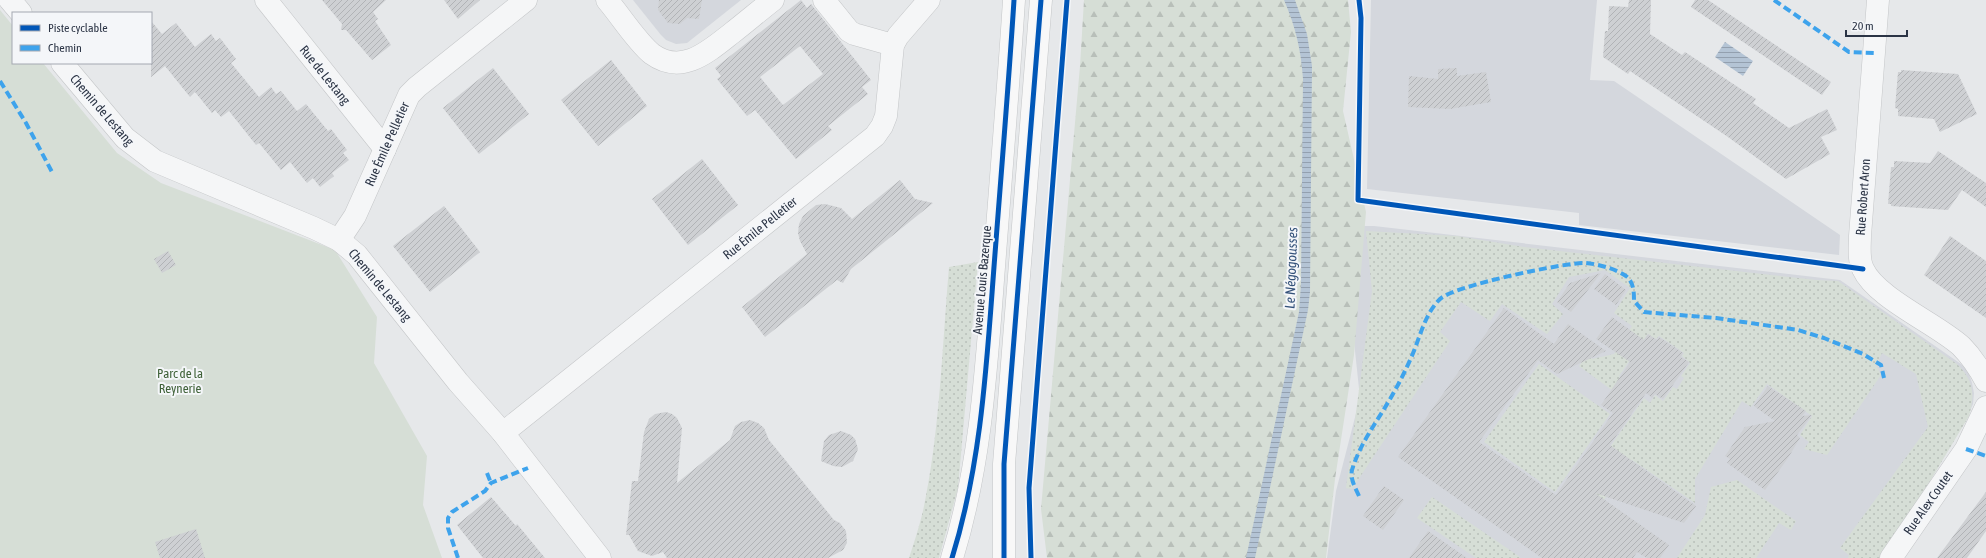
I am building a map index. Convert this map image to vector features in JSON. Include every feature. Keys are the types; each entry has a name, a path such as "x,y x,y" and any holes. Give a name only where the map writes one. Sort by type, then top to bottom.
{"main road":[{"name":"Avenue Louis Bazerque","path":"952,558 970,489 978,447 991,312 1014,0"},
{"path":"1004,558 1004,464 1041,0"}],"street":[{"path":"10,0 20,12"},
{"name":"Rue de Lestang","path":"266,0 385,149"},
{"name":"Rue Émile Pelletier","path":"339,240 355,216 405,102 417,87 526,0"},
{"path":"607,0 651,53 670,62 683,63 695,60 708,52 773,0"},
{"path":"824,0 854,34 893,45 898,36 929,0"},
{"name":"Rue Robert Aron","path":"1878,0 1860,236 1860,260 1869,279 1883,291 1961,346 1977,364 1986,381"},
{"name":"Rue Émile Pelletier","path":"503,433 875,136 882,126 886,116 893,45"},
{"name":"Chemin de Lestang","path":"63,64 125,138 155,161 339,240 357,254 458,382 503,433 600,558"},
{"name":"Rue Robert Aron","path":"1961,346 1978,352 1986,357"},
{"name":"Rue Alex Coutet","path":"1891,558 1966,449 1986,407"},
{"name":"Rue Alex Coutet","path":"1966,449 1986,432"}],"shaded area":[{"path":"633,0 741,0 687,43 676,44 666,40 661,35"},
{"path":"1371,0 1597,0 1590,80 1614,81 1840,235 1839,255 1579,225 1579,213 1367,189"},
{"path":"1357,226 1374,226 1840,280 1961,364 1968,371 1972,383 1974,393 1973,404 1966,420 1870,558 1327,558 1336,491 1360,398 1353,332"}],"green space":[{"path":"1084,0 1348,0 1351,32 1343,111 1366,212 1354,355 1335,479 1326,558 1047,558 1041,509 1080,66"},
{"name":"Parc de la Reynerie","path":"0,10 12,25 12,64 44,64 117,153 161,183 335,250 377,317 374,363 427,456 423,505 442,558 0,558"},
{"path":"1366,231 1457,236 1524,247 1816,280 1838,281 1957,364 1963,370 1972,388 1972,401 1969,416 1884,558 1848,558 1849,555 1840,548 1928,427 1916,374 1882,353 1876,365 1881,375 1827,455 1804,449 1809,442 1800,435 1812,416 1767,384 1751,407 1742,401 1695,479 1695,503 1632,460 1589,521 1569,506 1644,398 1650,403 1655,395 1663,401 1673,387 1677,389 1684,378 1681,376 1690,363 1682,356 1684,353 1659,336 1656,339 1648,334 1619,376 1626,381 1624,399 1579,366 1588,354 1592,359 1614,354 1632,326 1614,313 1630,288 1605,270 1569,277 1552,304 1563,314 1547,334 1502,304 1490,321 1461,302 1440,332 1450,341 1352,489 1346,488 1372,291"},
{"path":"978,262 958,488 939,558 909,558 923,511 929,481 940,390 949,267"},
{"path":"1539,364 1610,414 1555,492 1484,442"},
{"path":"1737,480 1796,521 1791,530 1779,523 1756,558 1677,558 1705,515 1711,487"},
{"path":"1432,497 1520,557 1476,558 1417,518"}],"water":[{"path":"1284,0 1295,0 1307,34 1312,66 1310,292 1308,310 1255,558 1246,558 1299,312 1301,284 1303,79 1297,39 1292,20"},
{"path":"1725,42 1753,61 1743,76 1715,57"}],"building":[{"path":"322,0 386,0 373,12 378,19 375,21 391,45 372,60 346,30 341,30 342,24"},
{"path":"444,0 480,0 458,19"},
{"path":"659,0 702,0 699,19 687,18 680,24 668,23 658,10"},
{"path":"801,0 807,8 811,4 871,80 862,87 868,94 828,126 832,130 796,159 755,110 747,116 717,79 721,76 715,68","holes":["800,46 823,74 783,105 760,77"]},
{"path":"1629,0 1651,0 1650,34 1682,55 1685,52 1756,99 1753,103 1789,128 1827,109 1837,130 1821,137 1830,154 1786,179 1728,137 1630,71 1628,74 1603,57 1605,31 1608,31 1609,6 1628,7"},
{"path":"1695,0 1708,0 1831,82 1822,95 1691,7"},
{"path":"152,22 162,34 176,23 195,47 211,34 216,41 220,38 236,59 231,63 259,97 271,87 276,94 281,91 297,111 306,104 328,131 331,129 347,150 343,153 349,160 332,173 334,176 320,187 313,178 307,183 290,162 281,170 259,143 256,145 229,111 221,117 215,110 212,113 195,92 190,97 165,66 151,77"},
{"path":"611,60 647,106 598,146 561,100"},
{"path":"493,68 529,114 479,154 443,108"},
{"path":"1457,68 1457,76 1486,72 1491,102 1450,109 1408,107 1409,76 1438,79 1438,69"},
{"path":"1901,70 1958,74 1977,114 1940,132 1934,119 1898,116 1898,109 1895,108 1898,72 1901,72"},
{"path":"1938,151 1986,183 1986,207 1962,190 1948,210 1891,206 1891,204 1888,204 1891,167 1894,167 1894,161 1930,163"},
{"path":"702,159 738,205 688,245 652,199"},
{"path":"900,180 915,199 933,203 851,269 843,283 837,280 765,337 742,307 807,254 800,241 798,233 799,224 803,216 816,205 825,204 841,208 852,219"},
{"path":"444,206 480,252 430,292 393,246"},
{"path":"1950,236 1986,261 1986,318 1924,275"},
{"path":"168,251 176,265 162,273 154,259"},
{"path":"1601,273 1571,312 1557,302 1570,283"},
{"path":"1605,274 1626,290 1616,305 1594,289"},
{"path":"1504,308 1554,344 1568,324 1606,351 1557,374 1538,360 1479,442 1556,495 1613,413 1601,405 1630,362 1596,339 1612,317 1644,340 1648,334 1657,340 1659,337 1683,353 1681,357 1689,362 1663,399 1655,394 1652,398 1646,393 1610,445 1696,506 1684,523 1595,493 1669,545 1660,558 1647,558 1637,552 1633,558 1542,558 1398,457"},
{"path":"1768,386 1806,411 1802,416 1812,415 1797,435 1800,438 1788,458 1765,490 1727,463 1730,459 1725,456 1745,427 1775,421 1754,406"},
{"path":"666,412 677,418 682,428 677,483 730,440 735,426 741,422 750,420 758,423 764,428 769,440 834,520 840,523 846,531 847,543 843,550 828,558 667,558 663,552 652,556 638,551 629,535 626,535 632,481 638,481 644,432 649,419 655,414"},
{"path":"841,431 851,435 855,439 858,449 853,461 842,467 833,466 821,461 824,441 829,435"},
{"path":"1384,486 1404,500 1383,530 1363,516"},
{"path":"1986,492 1986,531 1967,558 1937,558"},
{"path":"491,497 516,526 517,524 545,558 483,558 457,525"},
{"path":"196,529 205,558 160,558 155,542"},
{"path":"1428,531 1467,558 1409,558"}],"marked path":[{"path":"1774,0 1849,52 1874,53"},
{"path":"0,81 26,123 52,172"},
{"path":"1359,496 1352,477 1352,470 1356,459 1366,439 1390,400 1411,358 1430,312 1440,299 1449,294 1465,288 1510,276 1557,266 1575,264 1586,263 1601,266 1617,271 1629,278 1633,288 1634,301 1644,312 1716,318 1798,330 1824,338 1863,354 1881,365 1884,378"},
{"path":"1966,449 1986,456"},
{"path":"458,558 448,528 448,518 452,512 485,491 491,483 528,468"},
{"path":"487,473 491,483"}],"cycle path":[{"path":"952,558 962,524 969,490 984,386 1014,0"},
{"path":"1004,558 1004,464 1041,0"},
{"path":"1031,558 1029,488 1067,0"},
{"path":"1359,0 1361,18 1358,200 1863,269"}],"water label":[{"name":"Le Négogousses","path":"1291,268"}]}
